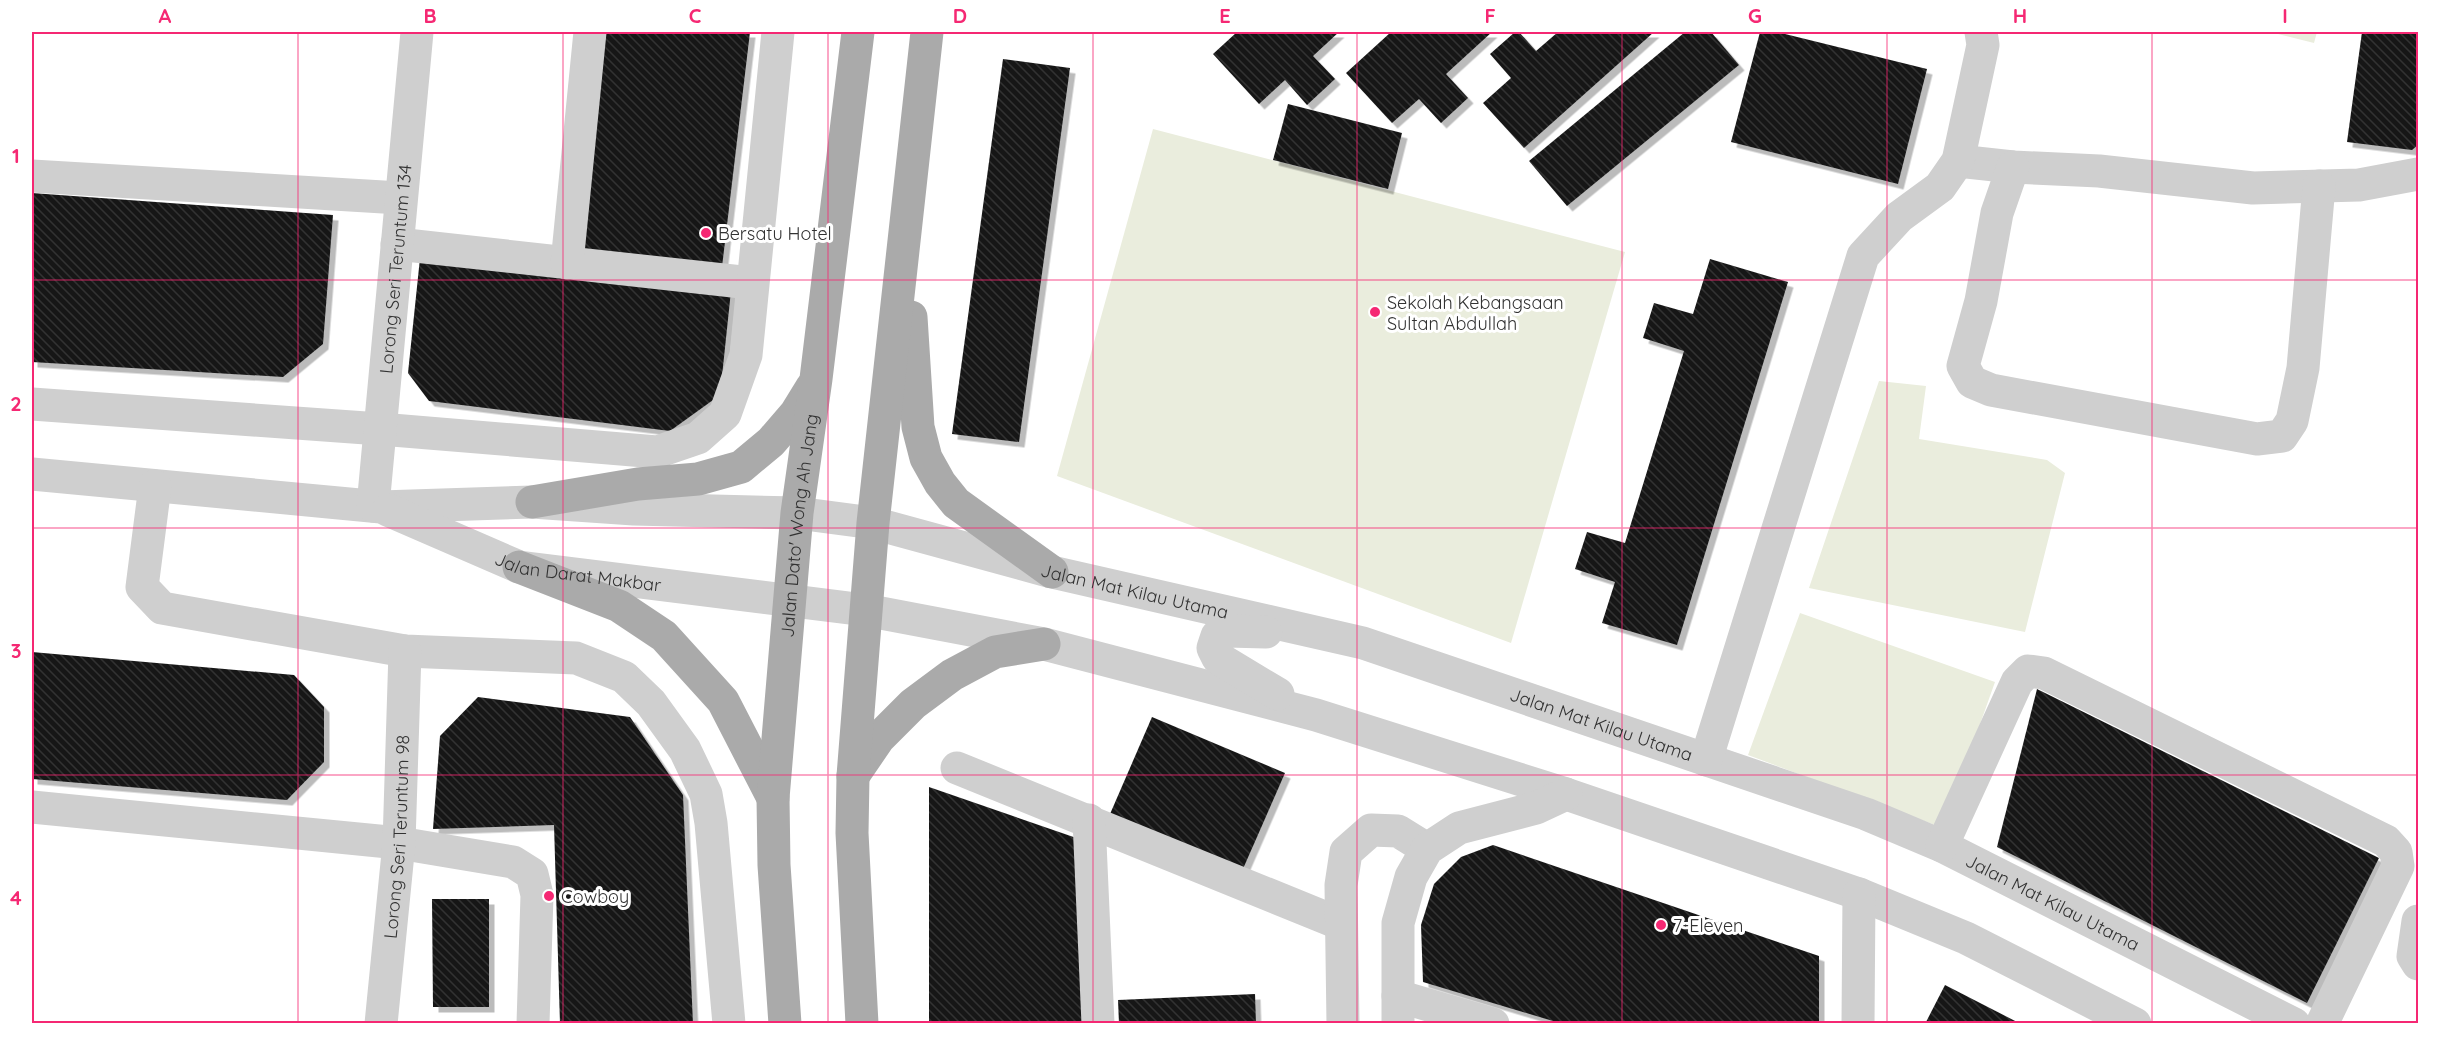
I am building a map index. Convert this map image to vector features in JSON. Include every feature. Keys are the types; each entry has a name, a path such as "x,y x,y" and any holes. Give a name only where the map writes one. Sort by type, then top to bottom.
{"main road":[{"name":"Jalan Dato' Wong Ah Jang","path":"785,1023 774,865 773,798 797,513 816,379 858,32"},
{"path":"862,1023 852,833 853,776 873,524 927,32"},
{"path":"905,229 918,427 926,458 940,483 956,503 1052,572"},
{"path":"532,502 638,484 698,479 741,466 771,442 796,413 816,379"},
{"path":"519,567 619,606 664,636 723,701 773,798"},
{"path":"853,776 886,731 913,704 952,675 995,652 1044,644"}],"street":[{"name":"Lorong Seri Teruntum 134","path":"377,506 380,429 417,32"},
{"path":"567,263 590,32"},
{"path":"32,404 657,452 698,438 725,414 746,355 751,284 778,32"},
{"path":"1706,760 1863,256 1899,217 1940,187 1958,161 1983,45 1981,32"},
{"path":"1958,161 2013,167 2099,171 2253,188 2359,185 2418,174"},
{"path":"2013,167 1997,213 1981,301 1963,366 1972,382 1991,390 2257,439 2282,436 2292,422 2303,368 2319,186"},
{"path":"32,177 400,198"},
{"path":"397,244 751,284"},
{"name":"Jalan Darat Makbar","path":"32,474 377,506 532,502 634,509 797,513"},
{"path":"155,486 142,587 162,608 405,651 576,658 624,677 651,703 686,750 706,794 711,823 729,1023"},
{"name":"Jalan Darat Makbar","path":"377,506 519,567 865,610"},
{"name":"Jalan Mat Kilau Utama","path":"797,513 873,524 1052,572 1363,643 1866,814 1942,846 2294,1023"},
{"path":"865,610 1044,644 1316,715 1566,794 1859,894 1966,938 2135,1023"},
{"path":"1316,715 1218,658 1212,648 1217,636 1227,631 1244,630 1340,638"},
{"name":"Lorong Seri Teruntum 98","path":"381,1023 399,843 405,651"},
{"path":"1942,846 2017,682 2028,671 2044,673 2386,841 2396,852 2398,866 2322,1023"},
{"path":"957,768 1341,924"},
{"path":"1493,1023 1398,1010 1398,923 1411,877 1427,849 1459,828 1536,808 1566,794"},
{"path":"32,807 399,843 513,862 532,874 537,895 533,1023"},
{"path":"1089,820 1098,1023"},
{"path":"1343,1023 1341,885 1346,852 1371,830 1398,831 1427,849"},
{"path":"1858,1023 1859,894"},
{"path":"2418,921 2413,956 2418,964"}],"green space":[{"path":"2270,32 2317,32 2314,43"},
{"path":"1153,129 1625,252 1511,643 1057,476"},
{"path":"1879,381 1926,386 1919,439 2047,460 2065,473 2025,632 1809,588"},
{"path":"1800,613 1995,682 1943,828 1748,755"}],"building":[{"path":"606,32 750,32 722,267 580,251"},
{"path":"1237,32 1339,32 1313,56 1335,79 1307,105 1285,80 1259,104 1213,54"},
{"path":"1391,32 1492,32 1446,74 1468,98 1441,123 1419,99 1392,123 1346,73"},
{"path":"1515,32 1519,32 1536,51 1558,32 1654,32 1524,148 1483,103 1511,78 1490,54"},
{"path":"1685,32 1711,32 1739,65 1567,206 1529,161"},
{"path":"1760,32 1777,32 1927,69 1898,184 1731,142"},
{"path":"2362,32 2418,32 2418,145 2412,150 2347,142"},
{"path":"1003,59 1070,68 1019,442 952,434"},
{"path":"1288,104 1402,133 1388,189 1273,160"},
{"path":"32,193 333,215 323,344 283,377 32,362"},
{"path":"420,258 731,291 720,395 670,431 429,401 408,373"},
{"path":"1710,259 1788,282 1677,645 1602,623 1615,582 1575,569 1587,532 1625,543 1684,351 1643,338 1654,303 1693,314"},
{"path":"32,652 294,675 324,707 324,762 287,800 32,779"},
{"path":"2037,689 2379,858 2307,1003 1997,847"},
{"path":"478,697 630,717 683,795 693,1024 560,1024 554,825 433,829 440,736"},
{"path":"1152,717 1285,773 1239,878 1107,821"},
{"path":"929,787 1088,842 1091,1024 929,1024"},
{"path":"1493,845 1819,956 1819,1024 1563,1024 1423,982 1421,925 1434,884 1461,857"},
{"path":"432,899 489,899 489,1007 433,1007"},
{"path":"1945,985 2021,1024 1925,1024"},
{"path":"1255,994 1256,1024 1119,1024 1118,1000"}],"place":[{"name":"Bersatu Hotel","path":"706,233"},
{"name":"Sekolah Kebangsaan Sultan Abdullah","path":"1375,312"},
{"name":"Cowboy","path":"549,896"},
{"name":"7-Eleven","path":"1661,925"}]}
